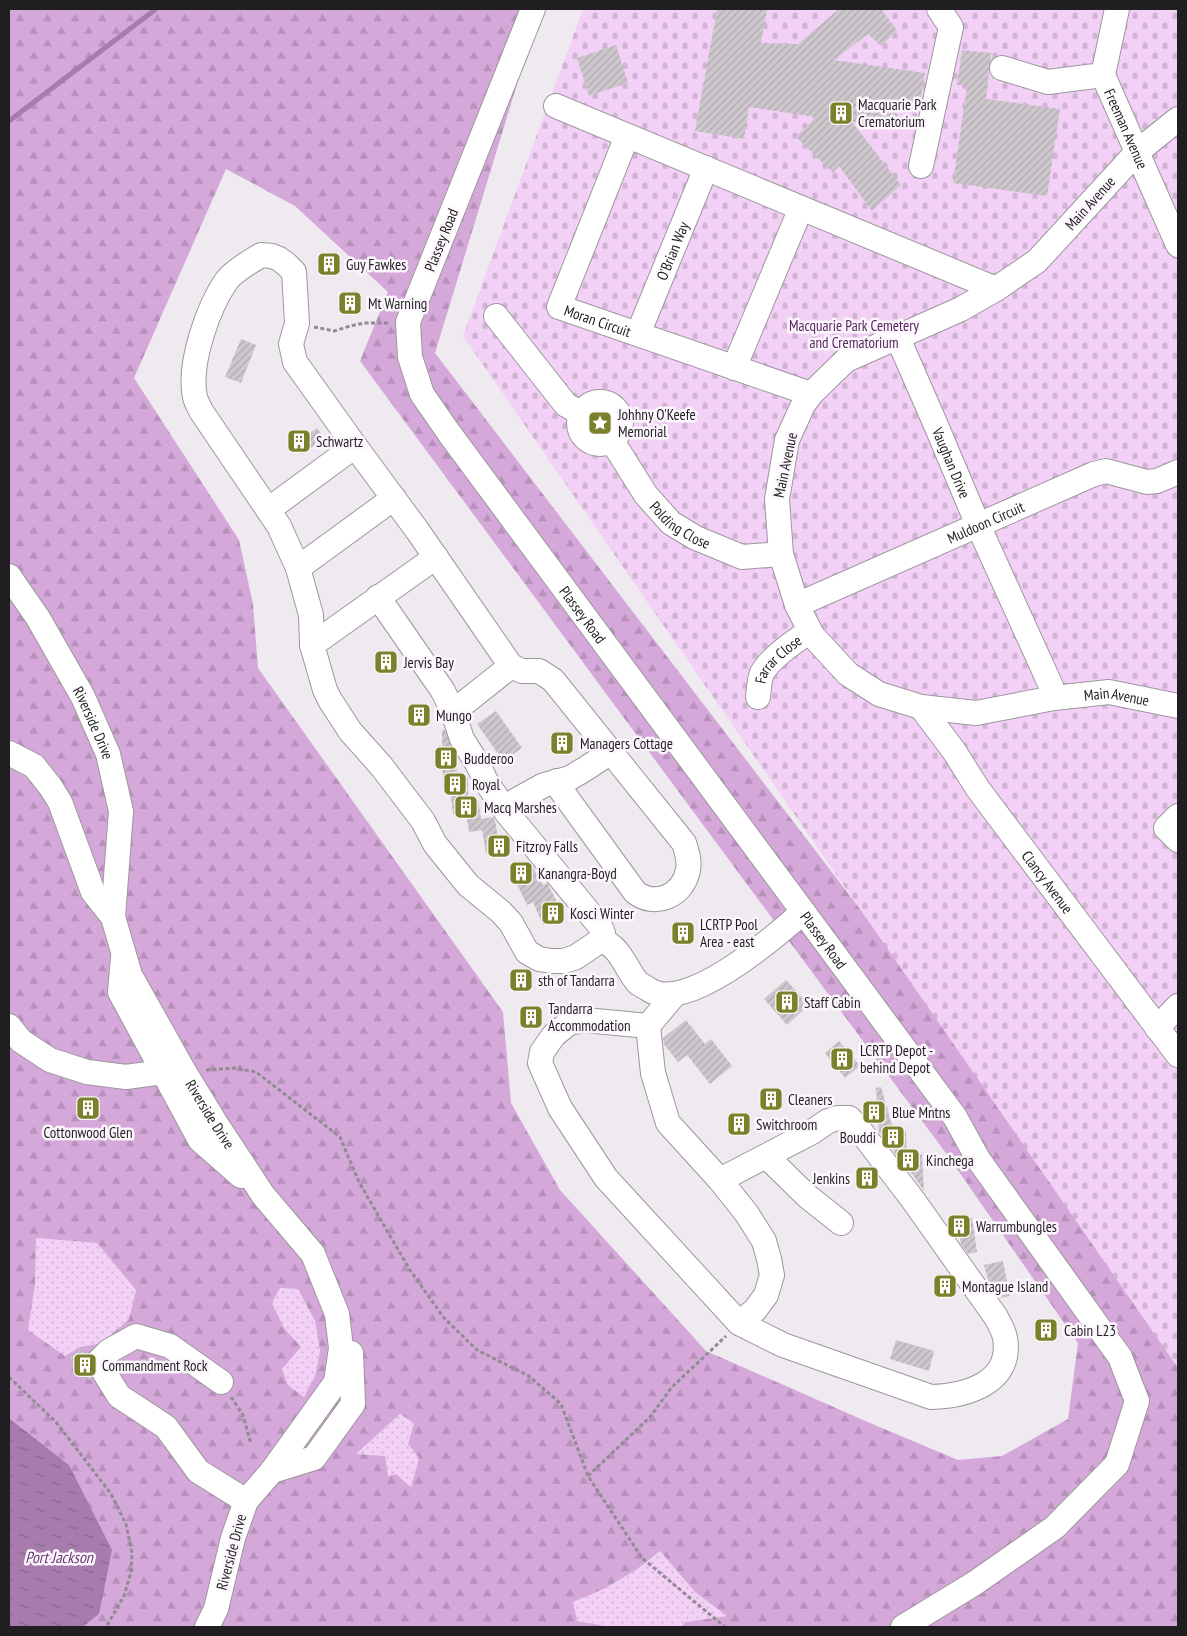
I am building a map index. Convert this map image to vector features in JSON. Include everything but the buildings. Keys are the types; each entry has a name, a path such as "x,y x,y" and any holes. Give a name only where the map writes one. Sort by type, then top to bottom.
{"street":[{"name":"Plassey Road","path":"533,9 408,322 410,357 422,394 955,1117 984,1167 1120,1357 1137,1401 1118,1464 1055,1527 975,1583 903,1627"},
{"path":"921,166 951,27 939,9"},
{"name":"Freeman Avenue","path":"1117,9 1103,75 1178,246"},
{"path":"1002,68 1048,82 1103,75"},
{"path":"556,106 996,289"},
{"name":"Main Avenue","path":"1178,119 1136,152 1037,261 996,289 961,309 846,360 811,394 803,405 787,440 777,499 781,554 797,605 812,635 848,674 879,694 921,707 976,713 1054,698 1109,692 1178,706"},
{"name":"Moran Circuit","path":"628,136 559,307 811,394"},
{"name":"O'Brian Way","path":"638,334 706,168"},
{"path":"734,368 801,208"},
{"path":"378,597 443,691 454,712 462,739 487,783 505,809 600,926 603,933 601,940 576,957 552,962 539,959 528,952 511,923 501,912 468,885 447,860 435,844 423,821 343,720 325,690 312,645 311,615 298,568 279,526 201,411 196,398 194,379 198,353 211,306 227,280 261,255 279,259 294,272 297,323 291,344 295,362 436,557 511,666 522,671 539,671 553,680 684,843 688,857 688,871 675,893 654,900 635,892 561,790 558,781"},
{"path":"496,316 566,405 581,413"},
{"name":"Vaughan Drive","path":"897,336 936,423 978,525 1052,686 1054,698"},
{"path":"606,402 612,404 619,412 622,421 619,433 612,440 599,444 588,440 580,429 581,413 589,404 606,402"},
{"name":"Polding Close","path":"612,440 646,495 671,523 696,538 742,557 781,554"},
{"path":"268,510 355,446"},
{"name":"Muldoon Circuit","path":"797,605 1094,474 1106,471 1148,482 1178,472"},
{"path":"298,568 394,498"},
{"path":"312,645 436,557"},
{"name":"Riverside Drive","path":"9,576 38,618 83,697 108,754 121,811 113,917 130,976 174,1072 215,1122 263,1195 314,1254 338,1314 341,1348 336,1382 272,1471 246,1501 233,1538 216,1609 207,1627"},
{"name":"Farrar Close","path":"758,697 762,674 772,661 796,640 810,631"},
{"path":"454,712 511,666"},
{"name":"Clancy Avenue","path":"921,707 954,751 978,789 1178,1055"},
{"path":"505,809 514,801 536,789 570,778 611,752"},
{"path":"9,753 34,766 50,786 60,802 93,892 113,917"},
{"path":"1178,816 1166,828 1178,840"},
{"path":"601,940 611,944 638,983 651,992 674,995 708,982 740,962 803,912"},
{"path":"674,995 648,1026 652,1073 668,1123 720,1180 747,1214 764,1241 770,1259 772,1275 770,1286 755,1310 739,1324"},
{"path":"1158,1028 1178,1006"},
{"path":"648,1026 585,1020 569,1022 554,1035 542,1052 540,1064 560,1108 606,1178 739,1324 783,1346 931,1397 950,1397 972,1390 984,1385 998,1372 1005,1360 1005,1338 996,1317 913,1200 848,1118 828,1121 812,1132 720,1180"},
{"path":"9,1026 20,1041 50,1060 86,1072 126,1077 174,1072"},
{"path":"766,1156 800,1190 841,1223"},
{"path":"221,1382 170,1346 136,1336 109,1351 98,1362 120,1396 166,1427 198,1471 246,1501"}],"path":[{"path":"297,323 334,331 364,323 386,323"},
{"path":"174,1072 235,1068 256,1072 340,1137 359,1182 386,1229 410,1270 444,1318 477,1350 529,1376 561,1404 588,1476 642,1558 725,1627"},
{"path":"588,1476 650,1417 672,1387 739,1324"},
{"path":"9,1377 56,1422 111,1494 126,1524 132,1553 131,1572 124,1596 106,1627"},
{"path":"221,1382 244,1415 251,1444"}],"green space":[{"path":"9,9 540,9 435,353 1178,1325 1178,1627 681,1627 686,1622 727,1616 695,1592 660,1551 636,1570 604,1589 573,1602 577,1621 611,1627 83,1627 99,1614 69,1465 9,1418","holes":["226,169 295,206 388,292 360,361 948,1156 1078,1343 1068,1419 1002,1456 958,1460 706,1351 560,1190 511,1103 503,1012 258,668 253,604 239,540 134,378","36,1238 97,1243 136,1290 129,1319 102,1343 80,1347 65,1356 28,1330 35,1285","280,1288 298,1289 315,1321 320,1351 315,1376 304,1397 288,1385 282,1369 301,1347 284,1328 272,1303","400,1414 414,1423 408,1444 419,1458 411,1487 396,1474 388,1476 385,1456 356,1454"]},
{"name":"Macquarie Park Cemetery and Crematorium","path":"583,9 1178,9 1178,1368 463,336"},
{"path":"36,1238 97,1243 136,1290 129,1319 102,1343 80,1347 65,1356 28,1330 35,1285"},
{"path":"280,1288 298,1289 315,1321 320,1351 315,1376 304,1397 288,1385 282,1369 301,1347 284,1328 272,1303"},
{"path":"400,1414 414,1423 408,1444 419,1458 411,1488 388,1476 355,1454"},
{"path":"660,1551 695,1592 727,1616 686,1622 681,1627 611,1627 577,1621 573,1602 604,1589 636,1570"}],"water":[{"name":"Port Jackson","path":"9,1418 69,1465 112,1550 99,1614 83,1627 9,1627"}],"waterway":[{"path":"9,121 156,9"}],"place":[{"name":"Macquarie Park Crematorium","path":"841,113"},
{"name":"Guy Fawkes","path":"329,264"},
{"name":"Mt Warning","path":"350,303"},
{"name":"Johhny O'Keefe Memorial","path":"600,423"},
{"name":"Schwartz","path":"299,441"},
{"name":"Jervis Bay","path":"386,662"},
{"name":"Mungo","path":"419,715"},
{"name":"Managers Cottage","path":"562,743"},
{"name":"Budderoo","path":"446,758"},
{"name":"Royal","path":"455,784"},
{"name":"Macq Marshes","path":"466,807"},
{"name":"Fitzroy Falls","path":"499,846"},
{"name":"Kanangra-Boyd","path":"521,873"},
{"name":"Kosci Winter","path":"553,913"},
{"name":"LCRTP Pool Area - east","path":"683,933"},
{"name":"sth of Tandarra","path":"521,980"},
{"name":"Staff Cabin","path":"787,1002"},
{"name":"Tandarra Accommodation","path":"531,1017"},
{"name":"LCRTP Depot - behind Depot","path":"842,1059"},
{"name":"Cleaners","path":"771,1099"},
{"name":"Cottonwood Glen","path":"88,1108"},
{"name":"Blue Mntns","path":"874,1112"},
{"name":"Switchroom","path":"739,1124"},
{"name":"Bouddi","path":"893,1137"},
{"name":"Kinchega","path":"908,1160"},
{"name":"Jenkins","path":"867,1178"},
{"name":"Warrumbungles","path":"959,1226"},
{"name":"Montague Island","path":"945,1286"},
{"name":"Cabin L23","path":"1046,1330"},
{"name":"Commandment Rock","path":"85,1365"}]}
